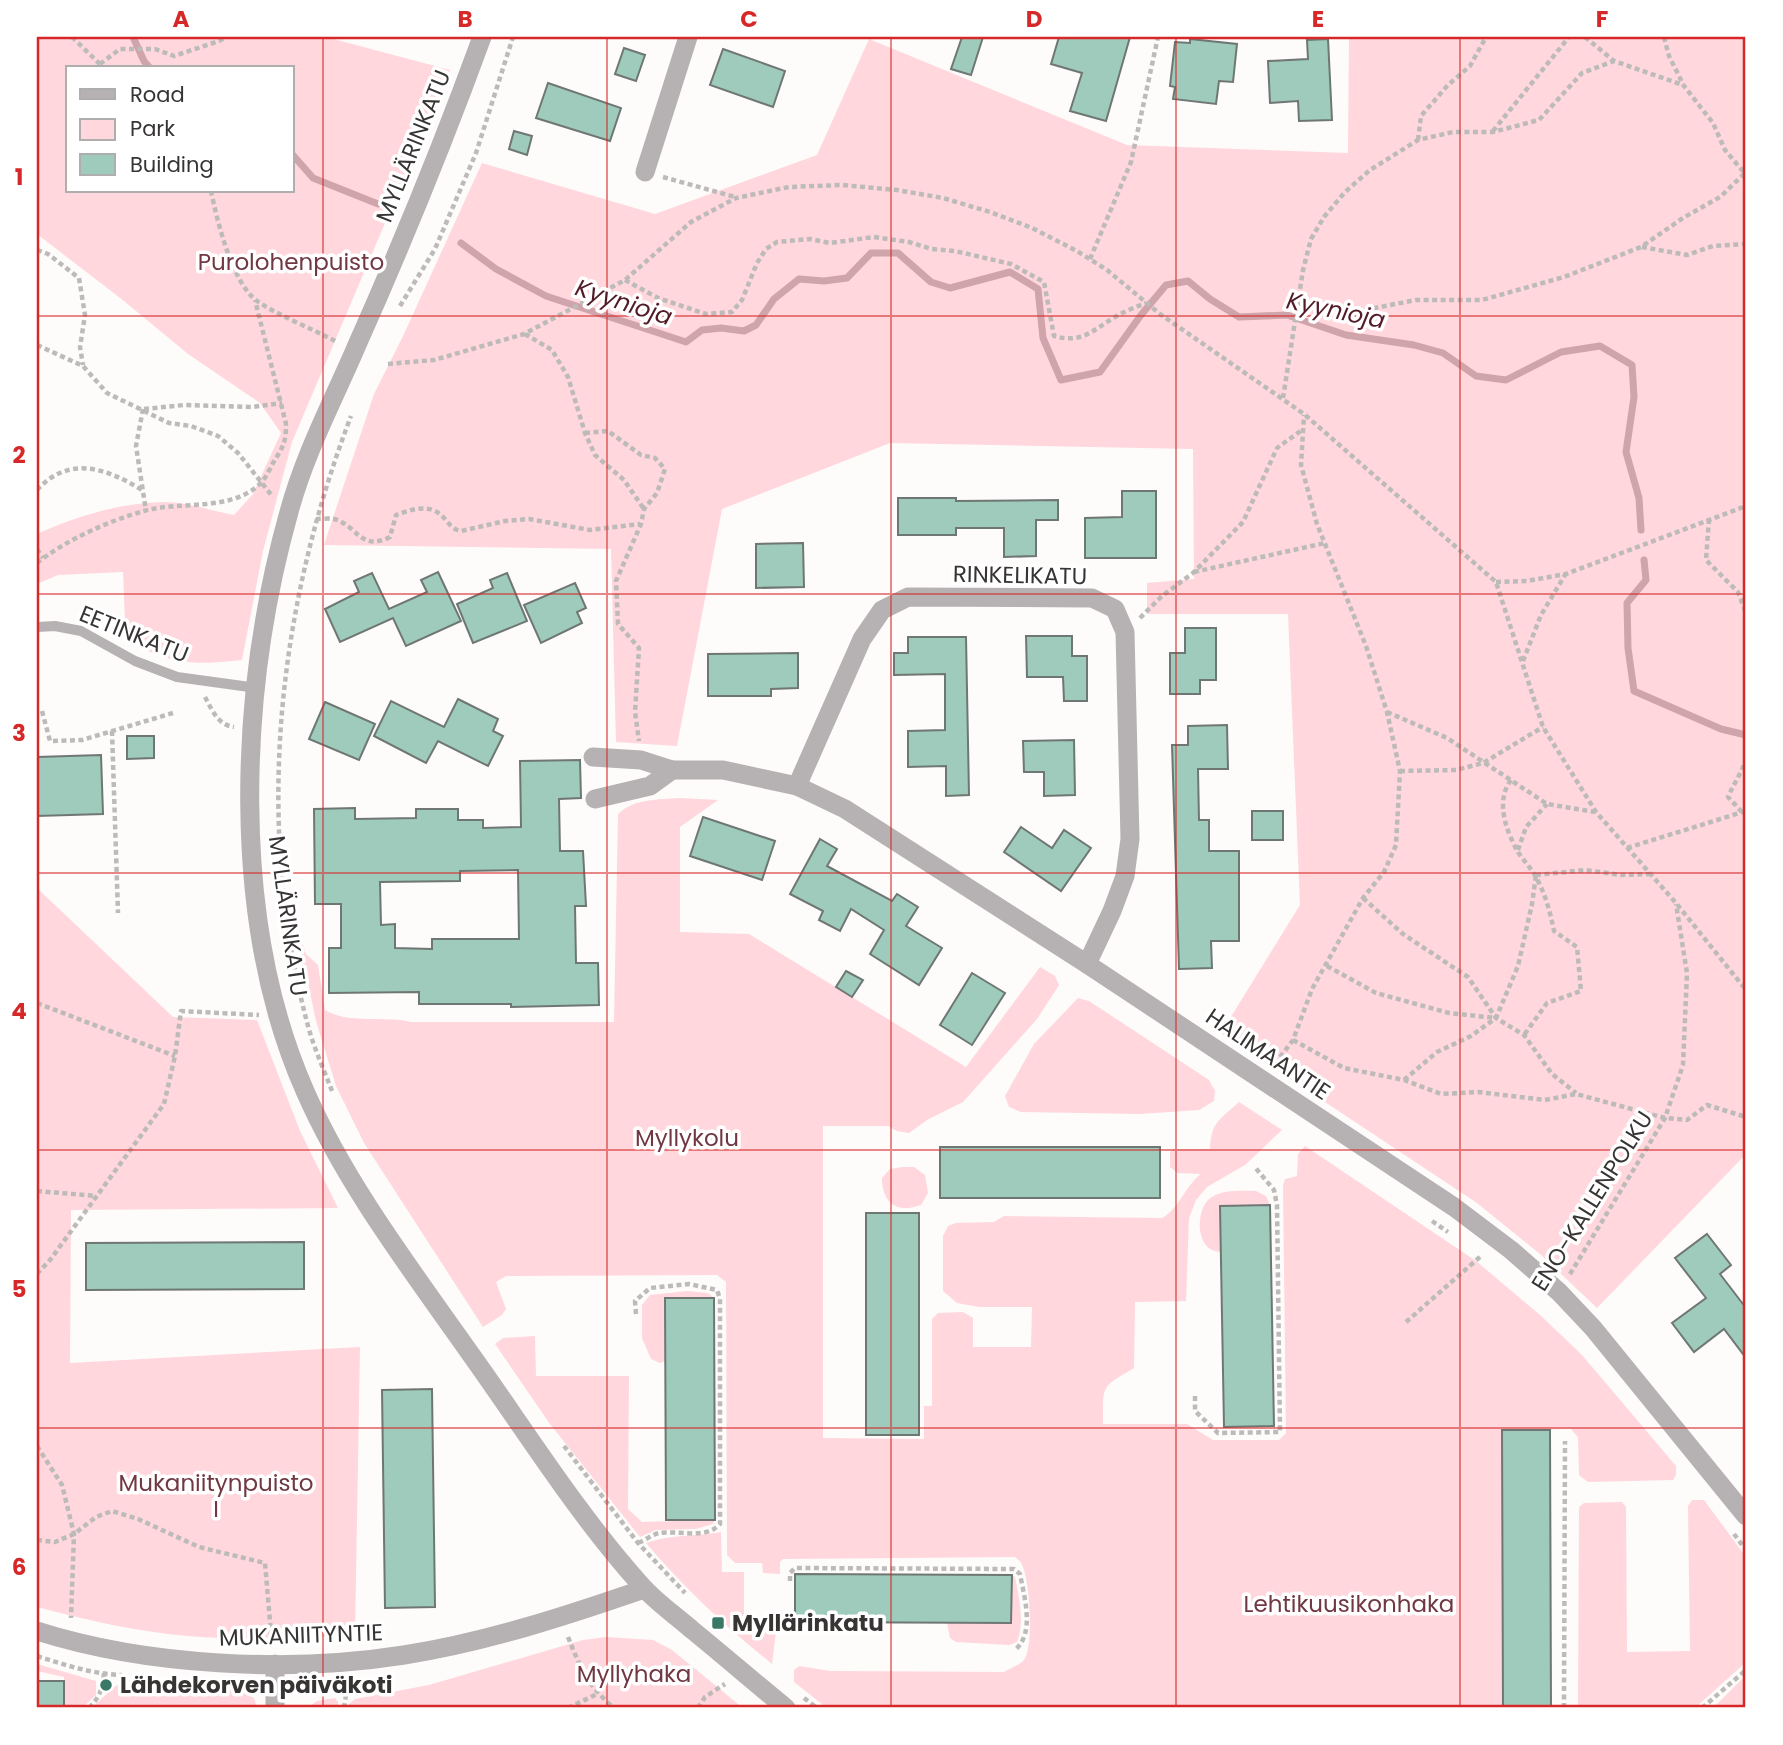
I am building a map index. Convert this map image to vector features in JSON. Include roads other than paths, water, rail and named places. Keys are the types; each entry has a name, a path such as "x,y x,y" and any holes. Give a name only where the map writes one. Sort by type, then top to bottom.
{"street":[{"name":"MYLLÄRINKATU","path":"482,37 457,106 357,346 310,446 271,583 260,649 249,792 252,862 262,938 278,1016 305,1091 360,1194 593,1527 644,1589 744,1673 792,1701"},
{"path":"645,172 688,37"},
{"name":"RINKELIKATU","path":"797,786 862,639 882,610 908,597 1092,598 1115,609 1125,632 1130,839 1125,876 1087,964"},
{"name":"HALIMAANTIE","path":"593,757 641,760 672,770 723,770 797,786 845,809 1087,964 1454,1207 1511,1250 1559,1292 1593,1328 1746,1516"},
{"path":"595,799 650,786 672,770"},
{"name":"MUKANIITYNTIE","path":"37,1631 65,1640 195,1661 273,1655 346,1662 458,1645 560,1618 644,1589"},
{"path":"273,1655 275,1708"}],"lane":[{"name":"EETINKATU","path":"37,627 55,626 81,631 135,661 177,677 257,688"}],"waterway":[{"name":"Kyynioja","path":"133,37 148,66"},
{"name":"Kyynioja","path":"294,156 313,178 378,204"},
{"name":"Kyynioja","path":"461,243 496,269 546,296 686,342 702,330 721,328 744,331 756,325 774,299 799,279 824,281 847,278 871,253 898,253 931,282 950,288 1010,272 1038,289 1043,338 1061,380 1100,372 1166,285 1188,281 1239,317 1287,315 1346,335 1414,345 1443,353 1476,376 1506,380 1561,352 1600,346 1632,365 1634,397 1626,452 1639,498 1641,530"},
{"name":"Kyynioja","path":"1644,560 1646,580 1627,603 1628,648 1634,691 1721,729 1746,735"}],"place":[{"name":"Myllärinkatu","path":"718,1623"},
{"name":"Lähdekorven päiväkoti","path":"106,1685"}],"park label":[{"name":"Purolohenpuisto","path":"291,262"},
{"name":"Myllykolu","path":"687,1138"},
{"name":"Mukaniitynpuisto I","path":"216,1496"},
{"name":"Lehtikuusikonhaka","path":"1349,1604"},
{"name":"Myllyhaka","path":"634,1674"}]}
